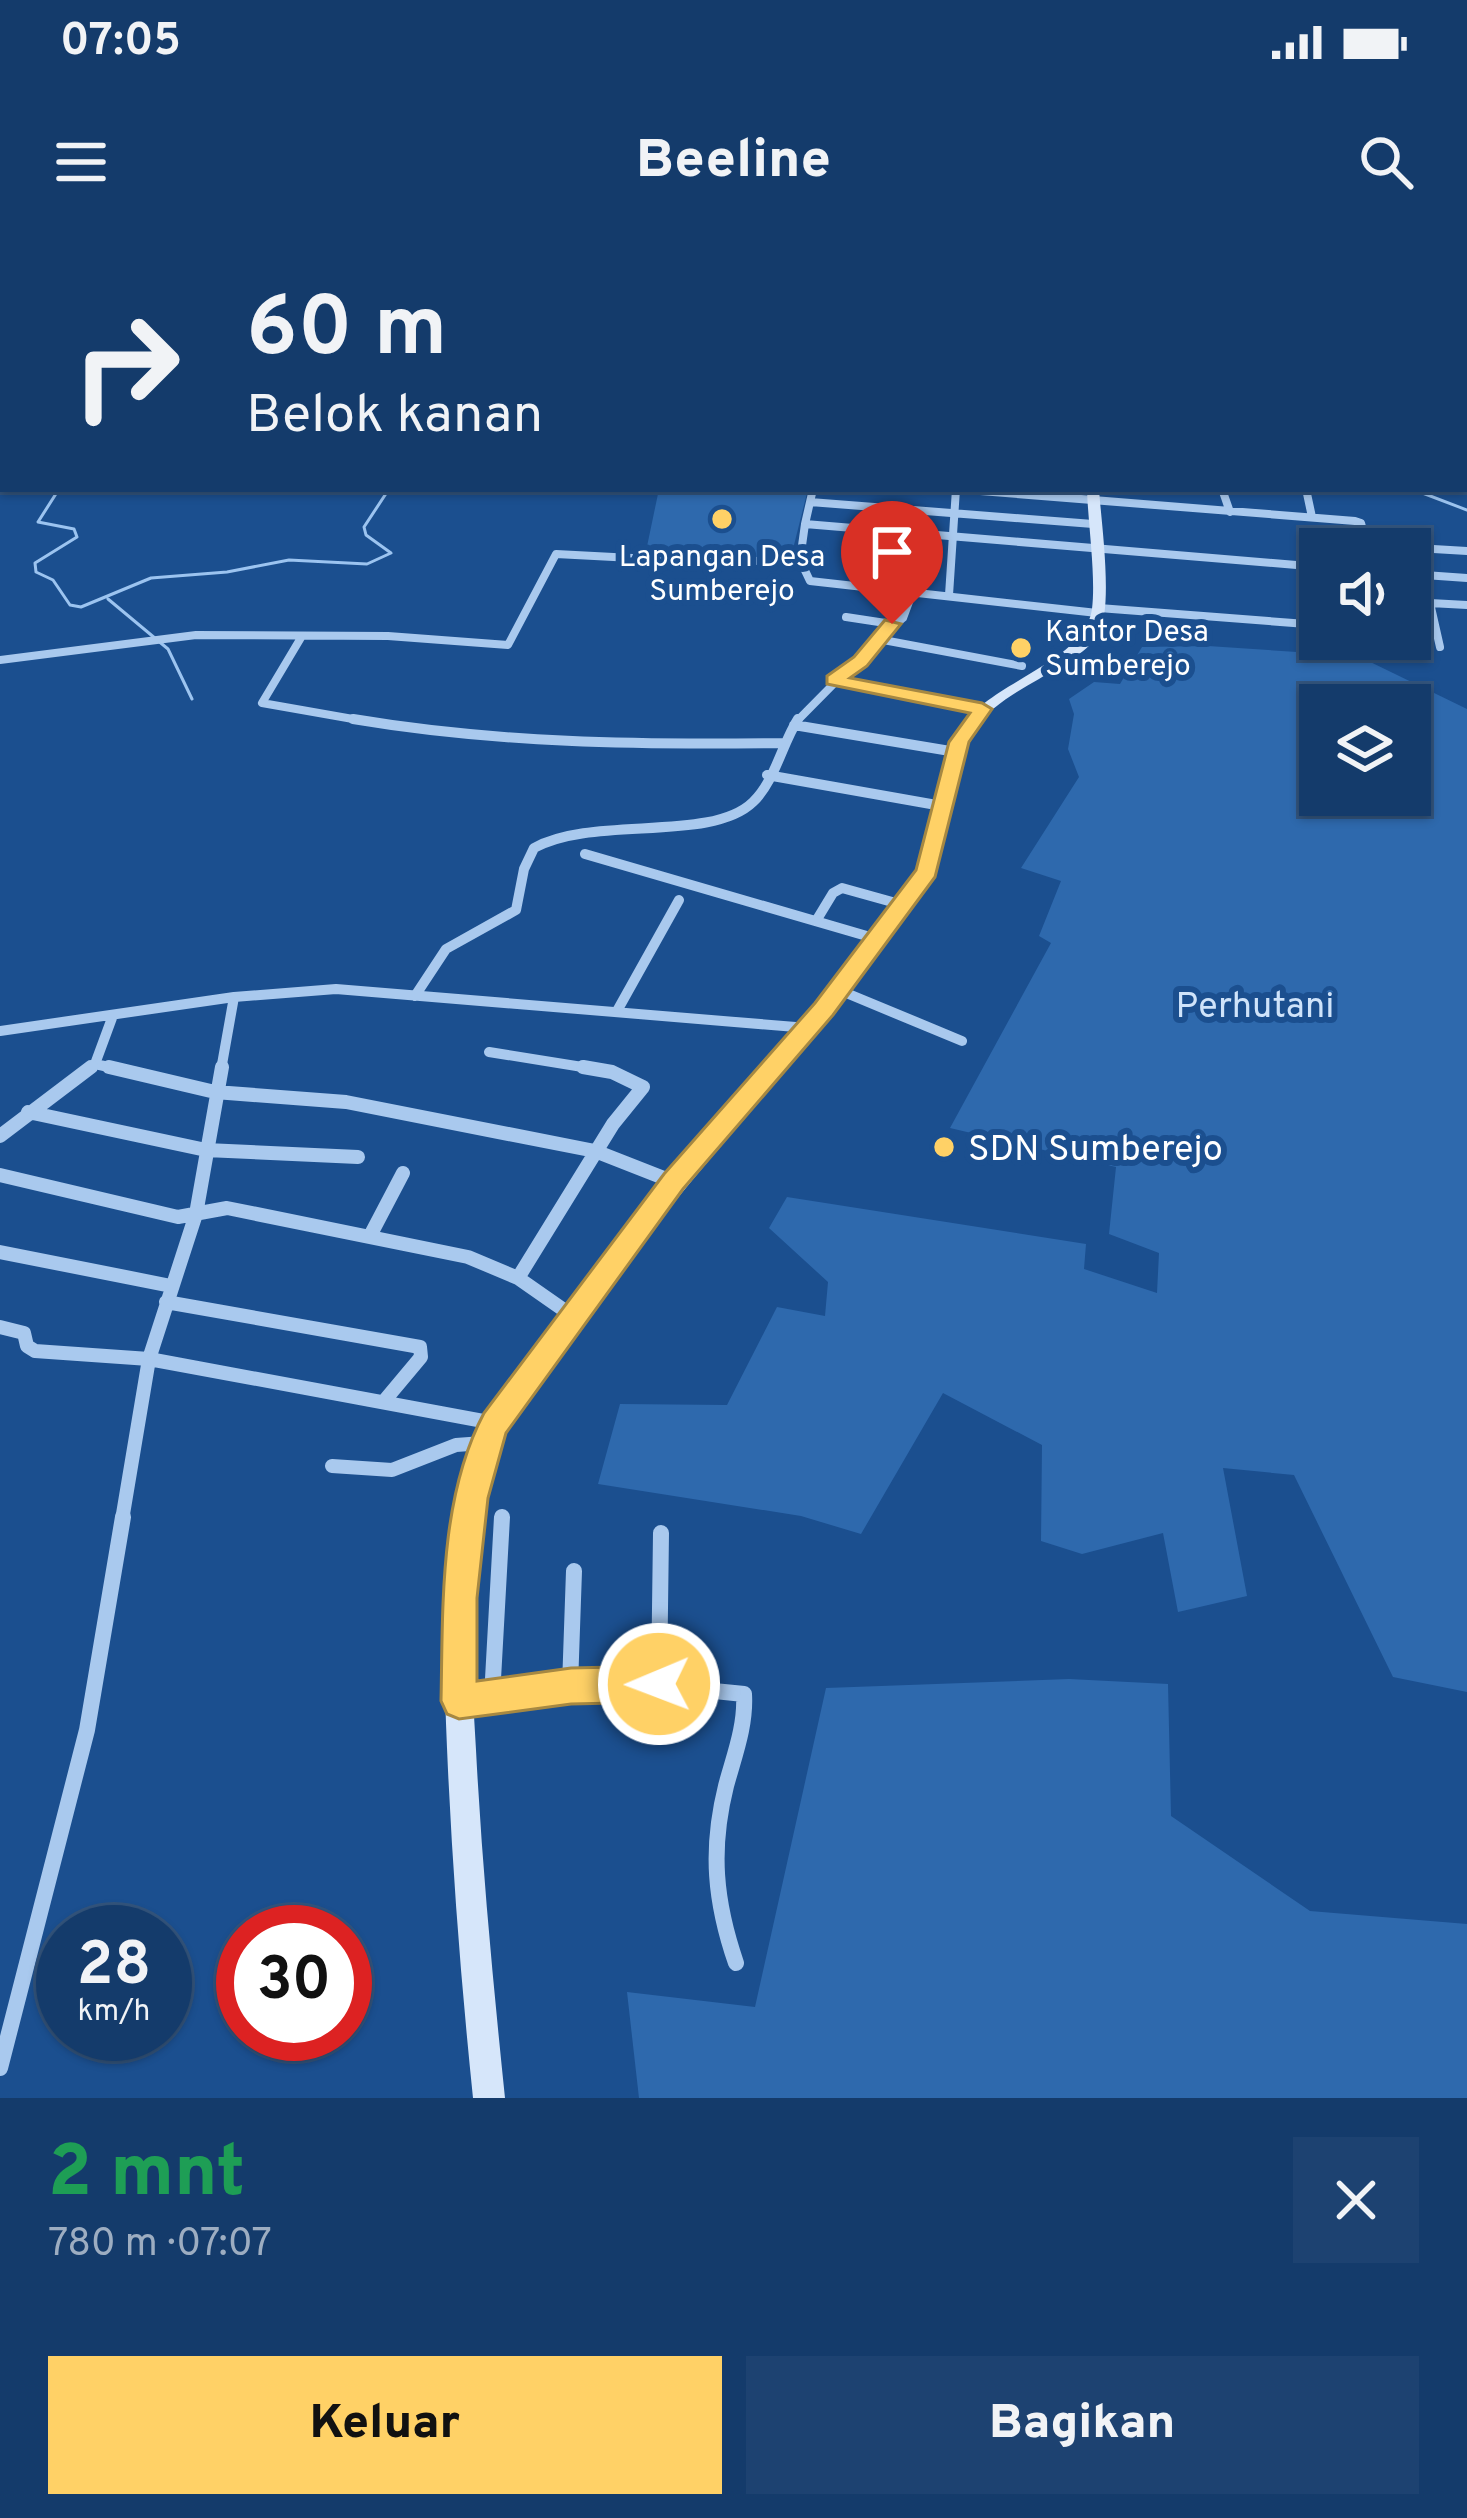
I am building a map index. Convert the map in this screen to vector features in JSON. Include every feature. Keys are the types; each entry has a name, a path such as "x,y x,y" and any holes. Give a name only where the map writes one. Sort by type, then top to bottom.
{"street":[{"path":"812,492 800,560 810,581 1098,610 1299,624"},
{"path":"950,595 955,492"},
{"path":"1014,492 1359,522 1361,528"},
{"path":"1223,492 1230,512"},
{"path":"1307,492 1312,518"},
{"path":"489,2098 468,1896 459,1701 462,1579 490,1433 571,1315 674,1182 808,1028 903,905 932,860 964,732 982,709 1084,642 1098,610 1093,496"},
{"path":"810,502 1094,524"},
{"path":"805,524 1299,566"},
{"path":"1431,550 1467,551"},
{"path":"0,660 159,639 302,636 511,644 552,557 560,554 637,560 800,560"},
{"path":"1431,575 1467,578"},
{"path":"415,996 446,949 516,910 528,856 539,844 729,815 755,801 794,724 833,680 861,662 892,624 903,618 913,591"},
{"path":"1440,647 1430,602 1467,605"},
{"path":"846,616 892,624"},
{"path":"302,636 262,703 431,732 598,746 783,743"},
{"path":"878,639 1022,666"},
{"path":"833,680 982,709"},
{"path":"794,724 956,752"},
{"path":"766,775 942,806"},
{"path":"585,854 877,939"},
{"path":"816,921 833,892 842,888 903,905"},
{"path":"617,1011 679,900"},
{"path":"0,1030 112,1018 234,997 336,989 808,1028"},
{"path":"839,990 962,1041"},
{"path":"0,2068 87,1730 149,1359 196,1214 234,997"},
{"path":"0,1136 95,1064 112,1018"},
{"path":"488,1052 612,1072 643,1083 518,1278"},
{"path":"95,1064 214,1092 346,1102 596,1151 674,1182"},
{"path":"28,1112 206,1150 358,1157"},
{"path":"371,1234 403,1173"},
{"path":"0,1175 178,1216 227,1208 468,1257 518,1278 571,1315"},
{"path":"0,1252 168,1294 420,1347 421,1357 385,1400"},
{"path":"0,1327 23,1333 27,1346 35,1351 149,1359 385,1400 490,1433"},
{"path":"332,1466 392,1470 490,1433"},
{"path":"492,1697 502,1516"},
{"path":"659,1684 662,1533"},
{"path":"571,1686 574,1571"},
{"path":"459,1701 571,1686 659,1684 740,1690 746,1698 712,1845 717,1914 736,1963"}],"green space":[{"name":"Lapangan Desa Sumberejo","path":"658,492 807,492 791,557 645,556"},
{"name":"Perhutani","path":"1208,646 1299,652 1299,660 1366,660 1416,684 1299,684 1299,816 1431,816 1431,691 1467,709 1467,1692 1393,1677 1294,1475 1223,1468 1247,1596 1178,1612 1163,1533 1082,1554 1041,1541 1042,1445 943,1393 861,1534 801,1516 598,1484 620,1404 727,1405 777,1307 825,1316 828,1282 769,1228 787,1197 1086,1244 1084,1269 1157,1293 1159,1253 1109,1234 1116,1167 950,1128 1051,943 1039,936 1061,881 1021,868 1079,777 1068,749 1074,714 1069,699 1094,682 1120,684 1142,647"},
{"path":"1069,1679 1168,1684 1171,1816 1310,1911 1467,1924 1467,2098 639,2098 627,1992 755,2007 826,1688"}],"waterway":[{"path":"57,492 38,522 74,529 77,537 35,563 36,572 53,580 70,605 81,607 151,578 227,572 289,560 367,564 391,553 366,535 364,527 387,492"},
{"path":"1420,492 1467,510"},
{"path":"108,599 168,649 192,699"}],"place":[{"name":"Lapangan Desa Sumberejo","path":"722,519"},
{"name":"Kantor Desa Sumberejo","path":"1021,648"},
{"name":"SDN Sumberejo","path":"944,1147"}],"route":[{"path":"659,1684 571,1686 459,1701 460,1598 484,1443 571,1315 674,1182 824,1009 927,872 959,742 982,709 833,680 861,662 892,624"}]}
